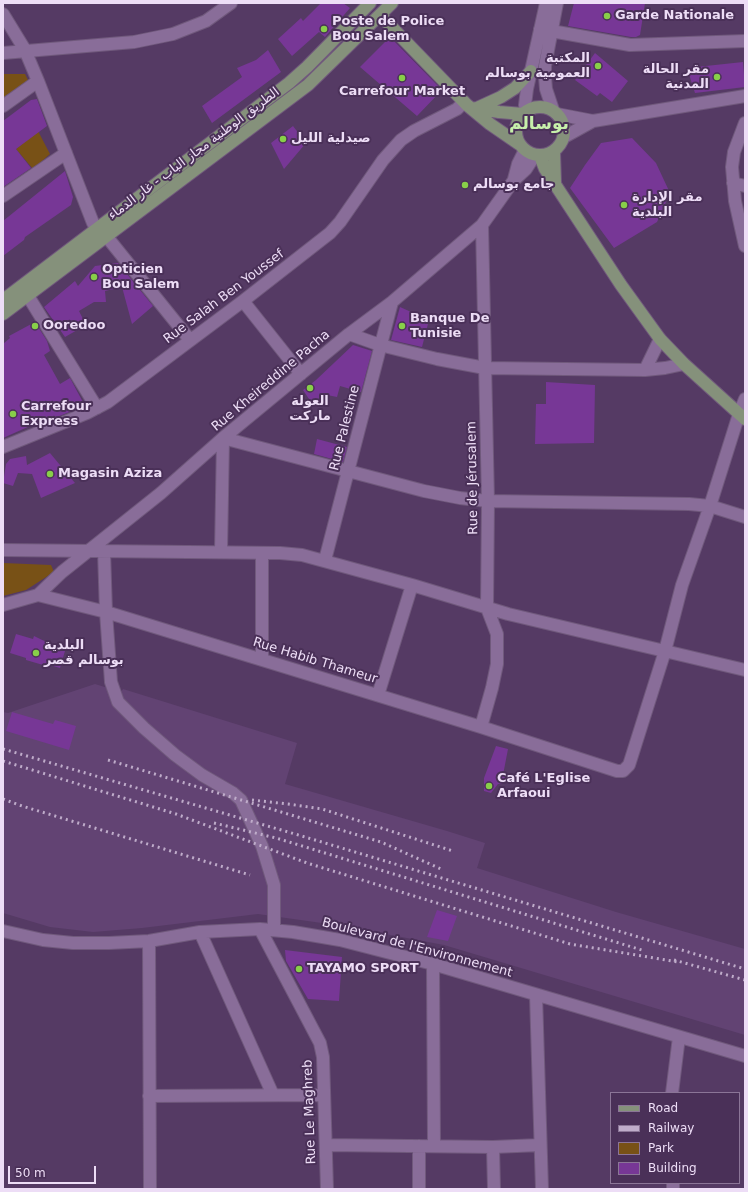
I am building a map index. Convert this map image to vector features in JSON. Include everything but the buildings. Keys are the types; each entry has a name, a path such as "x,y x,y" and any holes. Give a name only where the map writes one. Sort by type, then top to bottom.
{"main road":[{"name":"الطريق الوطنية مجاز الباب - غار الدماء","path":"3,300 289,83 308,67 369,3"},
{"name":"الطريق الوطنية مجاز الباب - غار الدماء","path":"3,314 308,85 392,3"},
{"path":"380,15 470,105 490,124 530,151 547,155 554,152 560,146 564,137 565,128 562,121 555,112 544,107 534,108 524,113 499,112 470,105"},
{"path":"470,105 502,97 515,88 531,71"},
{"path":"524,113 517,125 516,132 554,182 621,285 660,339 684,364 742,416"},
{"path":"554,152 554,182"}],"street":[{"path":"3,53 134,42 174,34 206,21 231,3"},
{"path":"369,3 380,15"},
{"path":"546,3 545,77 546,88 555,112 592,121"},
{"path":"524,113 525,99 531,71 557,3"},
{"path":"3,14 25,50 96,228 107,237 190,340"},
{"path":"546,30 630,45 745,41"},
{"path":"3,106 38,81"},
{"path":"564,137 592,121 745,96"},
{"name":"Rue Salah Ben Youssef","path":"3,448 108,402 330,234 383,160 401,140 414,130 457,109 470,105"},
{"path":"745,124 734,152 732,167 733,184 745,246"},
{"name":"Rue Kheireddine Pacha","path":"38,595 62,572 161,494 223,439 349,334 392,302 482,225 514,180 518,164 530,151"},
{"path":"3,196 66,153"},
{"path":"733,184 745,186"},
{"name":"Rue de Jérusalem","path":"481,727 497,664 497,634 487,608 488,501 482,225"},
{"path":"28,296 97,408"},
{"path":"243,301 301,374"},
{"name":"Rue Palestine","path":"325,560 392,302"},
{"path":"349,334 380,345 437,359 485,368 645,370 684,364"},
{"path":"645,370 660,339"},
{"path":"665,651 682,585 742,416 745,399"},
{"path":"220,552 223,439 424,491 460,498 488,501 689,504 710,506 745,517"},
{"path":"3,550 280,553 302,555 325,560 508,614 745,670"},
{"path":"104,551 106,612 111,682 118,702 144,728 175,755 202,775 233,793 241,800 262,846 274,885 274,930"},
{"path":"262,553 262,660"},
{"path":"378,695 412,585"},
{"name":"Rue Habib Thameur","path":"3,605 38,595 106,612 481,727 617,771 623,771 629,765 665,651"},
{"name":"Boulevard de l'Environnement","path":"3,931 44,940 108,944 149,941 200,932 260,929 340,940 433,964 745,1056"},
{"name":"Rue Le Maghreb","path":"260,929 320,1043 323,1057 327,1189"},
{"path":"200,932 273,1095"},
{"path":"149,941 150,1189"},
{"path":"433,964 434,1146"},
{"path":"536,995 542,1189"},
{"path":"672,1092 679,1037"},
{"path":"149,1096 324,1096"},
{"path":"326,1145 493,1147 540,1145"},
{"path":"418,1146 419,1189"},
{"path":"493,1147 494,1189"}],"shaded area":[{"path":"95,684 121,692 123,689 297,743 285,784 485,843 477,868 616,912 745,949 745,1035 444,945 343,926 258,914 142,928 93,932 50,927 3,913 3,712 8,713"}],"green space":[{"path":"3,74 25,74 29,82 3,103"},
{"path":"38,131 50,154 33,169 16,149"},
{"path":"3,563 51,565 54,572 26,590 3,596"}],"railway":[{"path":"3,749 295,834 745,969"},
{"path":"108,760 381,842 441,869"},
{"path":"3,761 176,814 307,863 570,944 678,962"},
{"path":"3,799 250,875"},
{"path":"252,800 322,809 453,851"},
{"path":"214,823 276,838 645,951"},
{"path":"674,960 745,980"}],"place":[{"name":"Garde Nationale","path":"607,16"},
{"name":"Poste de Police Bou Salem","path":"324,29"},
{"name":"المكتبة العمومية بوسالم","path":"598,66"},
{"name":"مقر الحالة المدنية","path":"717,77"},
{"name":"Carrefour Market","path":"402,78"},
{"name":"صيدلية الليل","path":"283,139"},
{"name":"جامع بوسالم","path":"465,185"},
{"name":"مقر الإدارة البلدية","path":"624,205"},
{"name":"Opticien Bou Salem","path":"94,277"},
{"name":"Ooredoo","path":"35,326"},
{"name":"Banque De Tunisie","path":"402,326"},
{"name":"العولة ماركت","path":"310,388"},
{"name":"Carrefour Express","path":"13,414"},
{"name":"Magasin Aziza","path":"50,474"},
{"name":"البلدية بوسالم قصر","path":"36,653"},
{"name":"Café L'Eglise Arfaoui","path":"489,786"},
{"name":"TAYAMO SPORT","path":"299,969"}],"district":[{"name":"بوسالم","path":"539,125"}]}
